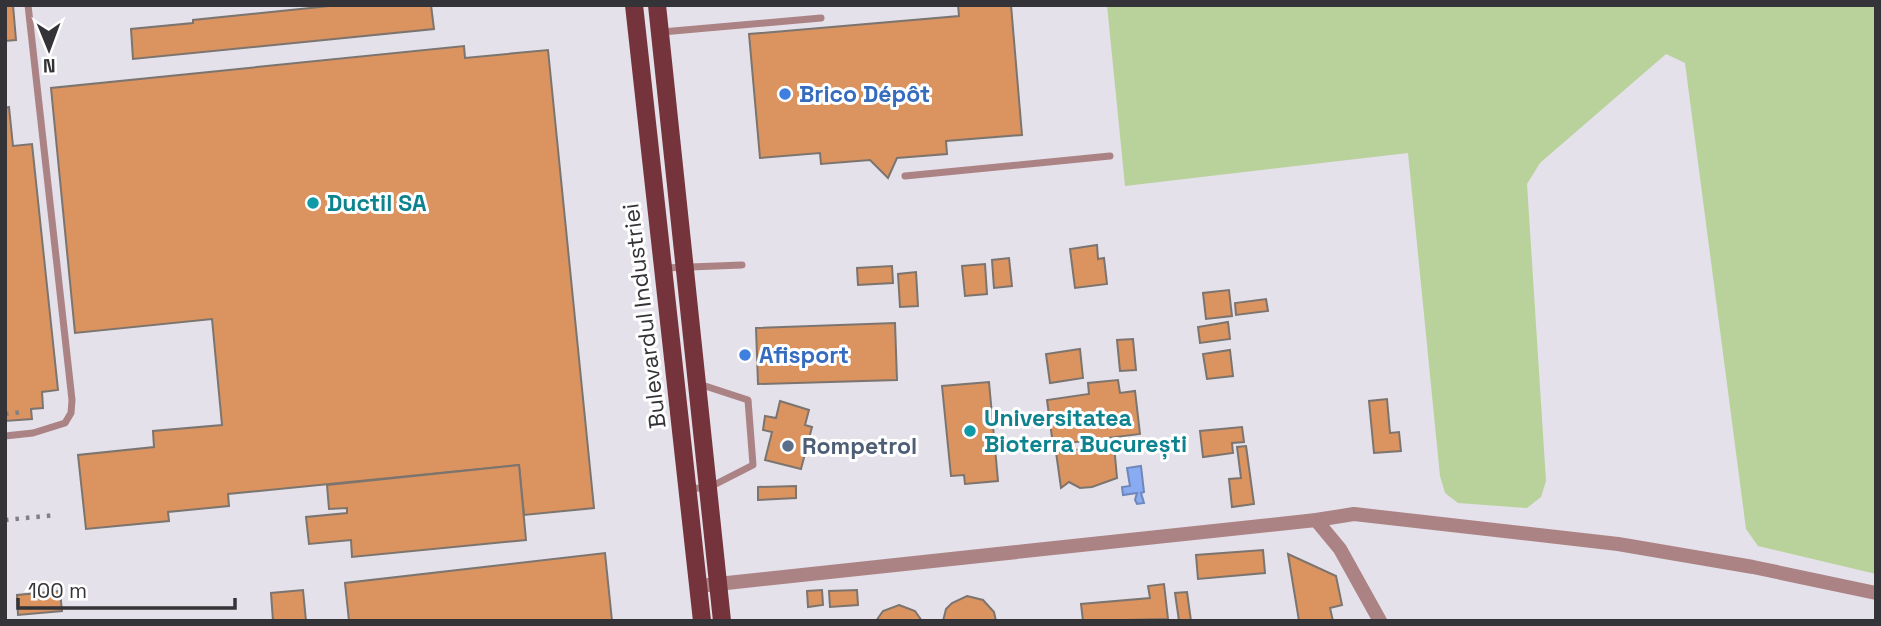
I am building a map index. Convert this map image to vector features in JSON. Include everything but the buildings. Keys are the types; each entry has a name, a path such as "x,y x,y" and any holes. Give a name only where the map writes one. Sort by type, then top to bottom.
{"main road":[{"name":"Bulevardul Industriei","path":"634,5 702,621"},
{"name":"Bulevardul Industriei","path":"657,5 710,487 722,621"}],"street":[{"path":"700,586 1354,514 1618,544 1753,567 1876,593"},
{"path":"1316,520 1340,549 1380,621"}],"lane":[{"path":"5,436 33,433 65,423 71,413 72,400 28,5"},
{"path":"660,33 821,18"},
{"path":"905,176 1110,156"},
{"path":"664,268 742,265"},
{"path":"689,489 710,487 753,464 748,400 698,383"}],"green space":[{"path":"1107,5 1876,5 1876,574 1758,546 1746,529 1685,63 1666,54 1540,163 1527,184 1546,481 1541,497 1527,508 1458,503 1445,493 1440,476 1408,153 1125,186"}],"water":[{"path":"1141,466 1144,492 1141,493 1144,503 1137,504 1137,493 1123,495 1122,487 1130,486 1127,468"}],"railway":[{"path":"5,414 23,412"},
{"path":"5,520 56,515"}],"place":[{"name":"Brico Dépôt","path":"785,94"},
{"name":"Ductil SA","path":"313,203"},
{"name":"Afisport","path":"745,355"},
{"name":"Universitatea Bioterra București","path":"970,431"},
{"name":"Rompetrol","path":"788,446"}]}
